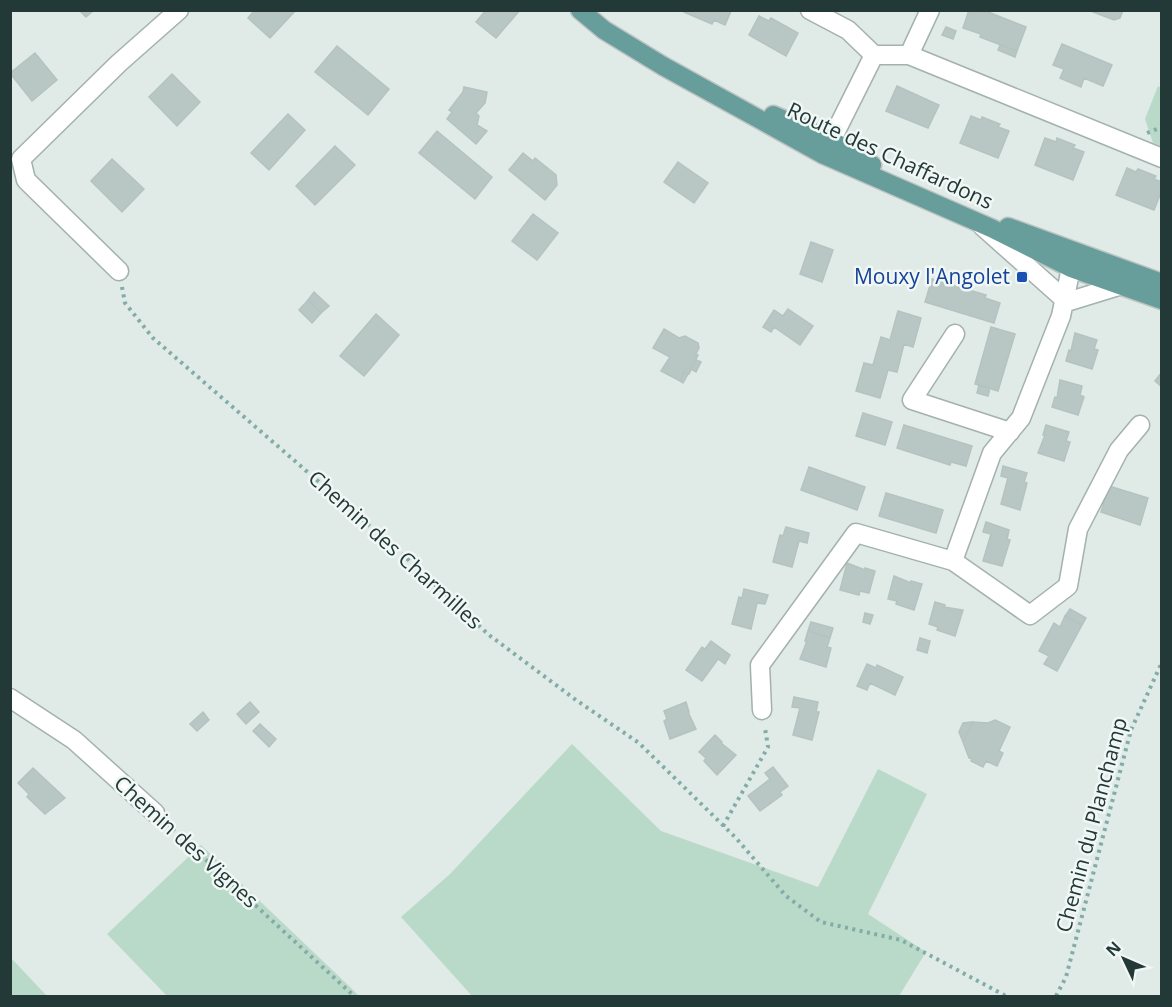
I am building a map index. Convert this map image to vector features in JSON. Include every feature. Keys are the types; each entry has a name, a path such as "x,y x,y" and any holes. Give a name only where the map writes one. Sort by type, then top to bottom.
{"main road":[{"path":"580,10 604,30 694,83 828,147 933,201 1032,234 1123,276 1161,300"},
{"name":"Route des Chaffardons","path":"933,201 1079,271"},
{"path":"1123,276 1161,283"}],"street":[{"path":"119,271 26,180 21,159 119,63 179,10"},
{"path":"810,10 848,30 874,55 909,55 1161,158"},
{"path":"909,55 930,10"},
{"path":"828,147 874,55"},
{"path":"976,221 1065,305"},
{"path":"953,561 992,453 1022,418 1079,271 1123,276"},
{"path":"1065,305 1123,276"},
{"path":"955,334 912,400 1010,432"},
{"path":"762,710 760,665 855,533 953,561 1030,615 1068,586 1078,529 1119,450 1140,425"},
{"name":"Chemin des Vignes","path":"10,698 74,740 155,813"}],"path":[{"name":"Chemin des Charmilles","path":"119,271 125,303 153,338 401,553 489,635 576,700 639,743 723,825 786,896 821,922 901,940 1006,996"},
{"name":"Chemin du Planchamp","path":"1056,996 1066,977 1131,730 1161,662"},
{"path":"723,825 768,747 762,710"},
{"name":"Chemin des Vignes","path":"155,813 354,996"}],"green space":[{"path":"1158,86 1161,88 1161,146 1153,143 1145,119"},
{"path":"572,744 661,831 818,887 878,769 927,794 868,914 926,952 899,996 472,996 401,917 450,874"},
{"path":"201,845 359,996 167,996 107,934"},
{"path":"11,958 47,996 11,996"}],"building":[{"path":"79,10 94,10 86,17"},
{"path":"255,10 296,10 270,38 248,18"},
{"path":"486,10 520,10 496,38 476,22"},
{"path":"685,10 731,11 725,25 714,20 712,24 684,12"},
{"path":"969,10 983,10 1026,27 1017,51 963,28"},
{"path":"1088,10 1123,10 1120,18 1114,20"},
{"path":"759,16 769,21 771,18 798,33 786,56 749,35"},
{"path":"946,27 956,31 953,39 942,35"},
{"path":"1062,44 1112,65 1103,86 1084,78 1081,87 1060,78 1064,69 1053,65"},
{"path":"1000,45 1017,51 1015,57 998,50"},
{"path":"337,46 389,89 368,115 315,72"},
{"path":"35,53 57,80 32,101 10,73"},
{"path":"172,74 200,102 177,126 149,97"},
{"path":"897,86 939,105 928,128 886,111"},
{"path":"464,87 487,92 485,103 476,113 479,116 477,125 487,131 476,144 447,119 452,112 449,110 463,92"},
{"path":"288,114 305,130 269,170 251,153"},
{"path":"971,116 981,120 982,117 1000,124 998,127 1009,131 998,158 960,143"},
{"path":"437,131 492,177 475,199 419,153"},
{"path":"1045,138 1056,142 1057,138 1075,145 1073,148 1084,152 1073,180 1035,165"},
{"path":"335,146 355,165 315,205 296,186"},
{"path":"523,153 533,161 535,158 556,175 557,185 545,200 509,170"},
{"path":"112,159 144,189 122,212 91,181"},
{"path":"678,162 708,183 694,203 664,182"},
{"path":"1127,168 1136,172 1138,169 1156,176 1154,179 1162,182 1162,190 1154,210 1116,195"},
{"path":"533,214 558,233 537,260 512,241"},
{"path":"811,242 833,250 822,282 800,274"},
{"path":"932,279 986,295 985,298 1000,303 994,323 925,302"},
{"path":"314,292 329,306 321,313 308,300"},
{"path":"308,300 321,313 312,323 299,310"},
{"path":"788,309 813,326 800,345 774,327 771,332 763,327 774,310 783,316"},
{"path":"898,311 921,318 913,347 904,344 897,372 888,370 880,398 856,391 864,363 873,365 881,337 890,340"},
{"path":"376,314 399,335 364,376 340,356"},
{"path":"991,327 1015,334 998,391 975,384"},
{"path":"664,329 679,338 685,336 698,343 699,348 696,354 698,355 689,374 684,372 680,381 661,371 670,357 653,348"},
{"path":"1075,333 1097,340 1094,349 1098,350 1092,369 1066,361"},
{"path":"696,360 701,362 696,372 691,369"},
{"path":"684,372 688,374 683,383 680,381"},
{"path":"1162,372 1162,387 1155,381"},
{"path":"1060,380 1082,386 1080,395 1084,397 1078,415 1052,407 1055,397 1057,398"},
{"path":"979,385 990,388 988,396 977,393"},
{"path":"863,413 892,422 885,445 856,436"},
{"path":"904,425 972,446 966,466 951,462 950,465 897,448"},
{"path":"1046,425 1069,432 1066,441 1070,442 1064,461 1038,453"},
{"path":"1003,466 1027,473 1024,482 1027,483 1020,510 1001,504 1008,478 1001,476"},
{"path":"809,467 865,487 857,510 801,490"},
{"path":"1109,486 1148,498 1140,525 1101,512"},
{"path":"886,493 943,510 936,533 879,516"},
{"path":"986,522 1009,530 1007,539 1010,540 1002,566 983,561 991,534 983,532"},
{"path":"786,527 809,533 807,543 799,541 792,567 773,562 780,535 783,536"},
{"path":"847,563 875,571 869,593 860,591 859,595 840,590"},
{"path":"894,576 911,583 911,581 922,584 914,610 888,599"},
{"path":"744,589 768,595 765,604 757,603 751,629 732,624 739,597 742,598"},
{"path":"935,602 945,605 944,607 963,610 955,636 937,630 938,627 929,624"},
{"path":"1070,609 1086,618 1082,625 1065,616"},
{"path":"865,613 873,615 870,624 863,622"},
{"path":"1065,616 1082,625 1057,671 1044,664 1049,656 1039,651 1054,623 1060,627"},
{"path":"811,622 833,628 830,638 808,631"},
{"path":"808,631 830,638 827,647 831,648 826,667 800,659"},
{"path":"920,638 930,641 927,653 917,650"},
{"path":"711,641 730,655 725,664 718,659 702,681 686,670 702,647 705,649"},
{"path":"867,664 876,668 877,665 903,677 895,695 870,683 867,690 857,686"},
{"path":"794,697 818,702 816,712 819,712 812,740 793,735 800,708 792,707"},
{"path":"250,702 259,712 246,724 237,714"},
{"path":"686,702 696,729 670,739 664,721 667,719 664,711"},
{"path":"203,712 209,720 197,731 190,724"},
{"path":"995,720 1010,727 999,751 1003,753 997,766 986,761 983,767 971,761 963,742 973,722 988,723"},
{"path":"973,722 963,742 959,732 963,723"},
{"path":"260,724 276,739 269,747 253,731"},
{"path":"715,735 736,755 717,775 704,761 706,758 699,752"},
{"path":"773,767 788,786 780,792 782,795 760,811 748,796 770,779 765,773"},
{"path":"33,768 65,798 45,814 27,797 29,794 18,783"}],"place":[{"name":"Mouxy l'Angolet","path":"1022,277"}]}
